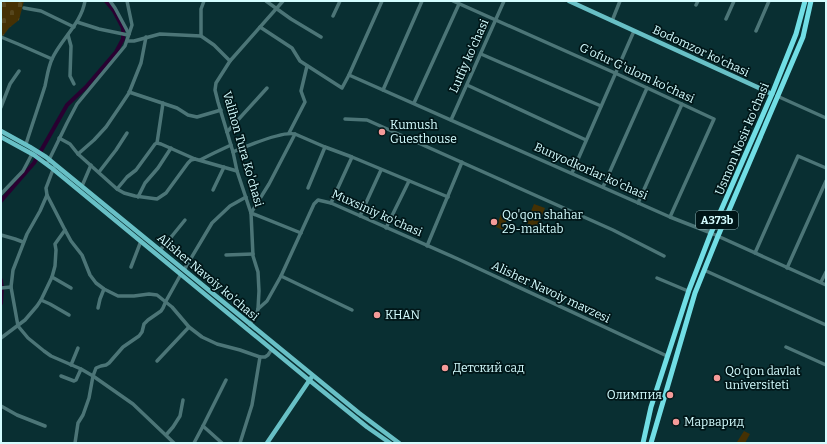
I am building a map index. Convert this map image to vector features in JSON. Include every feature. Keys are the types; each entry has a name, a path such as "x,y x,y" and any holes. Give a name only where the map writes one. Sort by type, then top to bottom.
{"highway":[{"name":"Usmon Nosir ko'chasi","path":"651,443 695,293 775,95 796,34 805,1"},
{"name":"Usmon Nosir ko'chasi","path":"643,443 651,407 688,291 711,233 803,37 811,1"}],"main road":[{"name":"Bodomzor ko'chasi","path":"569,1 775,95"},
{"name":"Alisher Navoiy ko'chasi","path":"1,131 26,144 42,161 49,162"},
{"name":"Alisher Navoiy ko'chasi","path":"1,137 34,153 45,156 49,162 141,241 309,380 387,442"},
{"name":"Alisher Navoiy ko'chasi","path":"55,167 82,186 250,325 359,413 399,443"},
{"path":"267,443 313,375"}],"street":[{"path":"26,144 52,59 77,22 85,1"},
{"path":"110,1 128,35"},
{"path":"49,162 77,104 125,46 132,25 127,1"},
{"path":"201,36 201,9 204,1"},
{"path":"266,1 291,19 321,37"},
{"name":"Valihon Tura Ko'chasi","path":"250,325 258,309 258,272 253,254 251,213 237,171 215,90 216,83 230,61 283,1"},
{"path":"333,16 340,1"},
{"path":"260,27 292,48 300,62 342,88 382,1"},
{"path":"383,90 422,1"},
{"name":"G'ofur G'ulom ko'chasi","path":"453,1 714,119 670,217"},
{"name":"Lutfiy ko'chasi","path":"451,120 504,1"},
{"path":"612,21 620,1"},
{"path":"696,5 698,1"},
{"path":"726,19 734,1"},
{"path":"756,31 769,1"},
{"path":"414,103 460,4"},
{"path":"24,8 41,11 74,27"},
{"path":"77,22 99,29 128,35"},
{"path":"572,173 634,31"},
{"path":"127,40 134,41 160,34 201,36 214,45 230,61"},
{"path":"68,35 71,46 70,76 74,84"},
{"path":"1,37 52,59"},
{"path":"78,154 106,127 129,92 141,63 146,38"},
{"path":"481,54 601,106"},
{"path":"290,133 305,102 301,91 307,66"},
{"path":"1,107 10,84 18,71"},
{"name":"Bunyodkorlar ko'chasi","path":"349,75 670,217 718,236 826,285"},
{"path":"466,85 586,140"},
{"path":"227,132 267,88"},
{"path":"603,187 647,88"},
{"path":"129,92 177,108 188,115 197,117 221,110"},
{"name":"Bodomzor ko'chasi","path":"775,95 826,118"},
{"path":"117,189 127,177 136,170 153,146 157,143 163,103"},
{"path":"638,202 682,104"},
{"path":"345,119 367,120 613,230 664,256"},
{"path":"99,172 127,133"},
{"path":"233,152 280,134 290,133 448,197"},
{"path":"294,134 269,184 251,213 301,233"},
{"path":"60,138 70,144 78,154 117,189 124,193 138,196 157,198 162,197 188,163 195,159"},
{"path":"157,143 195,159 237,171"},
{"path":"200,160 231,145"},
{"path":"308,188 325,147"},
{"path":"138,196 145,183 158,168 171,148"},
{"path":"1,194 23,171 34,153"},
{"path":"755,253 798,156 826,168"},
{"path":"331,203 352,157"},
{"name":"Muxsiniy ko'chasi","path":"258,309 267,301 281,276 314,204 318,200 331,203 427,246 462,162"},
{"path":"82,186 91,165"},
{"path":"55,167 46,188 47,194 71,241 82,255 90,275 96,283 118,296 149,294 157,295 172,306 189,327 202,337 217,344 260,357 265,357 272,349"},
{"path":"213,190 224,167"},
{"path":"360,216 381,170"},
{"path":"386,228 408,181"},
{"path":"787,268 826,181"},
{"path":"47,194 40,211 23,242 13,270 11,287 18,326 28,338 51,356 93,376 133,404 174,443"},
{"path":"184,270 212,224 230,206 246,197"},
{"path":"160,250 184,220"},
{"path":"1,338 26,320 41,300 52,277 55,266 56,250 54,244 65,230"},
{"path":"1,235 23,242"},
{"path":"131,267 141,241"},
{"name":"Alisher Navoiy mavzesi","path":"427,246 667,356"},
{"path":"226,254 253,254"},
{"path":"704,270 826,325"},
{"path":"821,282 826,272"},
{"path":"75,443 78,423 83,415 89,398 96,368 109,363 126,344 139,336 142,332 144,324 148,320 161,312 181,274"},
{"path":"281,276 352,310"},
{"path":"52,277 71,288"},
{"path":"657,278 688,291"},
{"path":"1,288 11,287"},
{"path":"98,308 104,289"},
{"path":"41,300 69,315"},
{"path":"157,361 189,327"},
{"path":"786,347 826,365"},
{"path":"71,365 78,348"},
{"path":"240,443 252,405 260,357"},
{"path":"61,376 74,381 76,380 81,369"},
{"path":"194,443 226,380"},
{"path":"166,435 180,416 183,400"},
{"path":"1,406 17,415 45,426"},
{"path":"203,426 222,443"}],"green space":[{"path":"1,1 24,1 19,20 9,28 3,36 1,35"},
{"path":"534,204 545,208 537,228 526,223"},
{"path":"501,214 508,217 503,230 496,227"},
{"path":"744,431 750,434 745,443 737,442"}],"waterway":[{"path":"1,201 34,163 67,105 86,87 116,52 123,39 123,28 114,11 106,1"},
{"path":"1,280 1,303"}],"place":[{"name":"Kumush Guesthouse","path":"382,132"},
{"name":"Qo'qon shahar 29-maktab","path":"494,222"},
{"name":"KHAN","path":"377,315"},
{"name":"Детский сад","path":"445,368"},
{"name":"Qo'qon davlat universiteti","path":"717,378"},
{"name":"Олимпия","path":"670,395"},
{"name":"Марварид","path":"676,422"}]}
